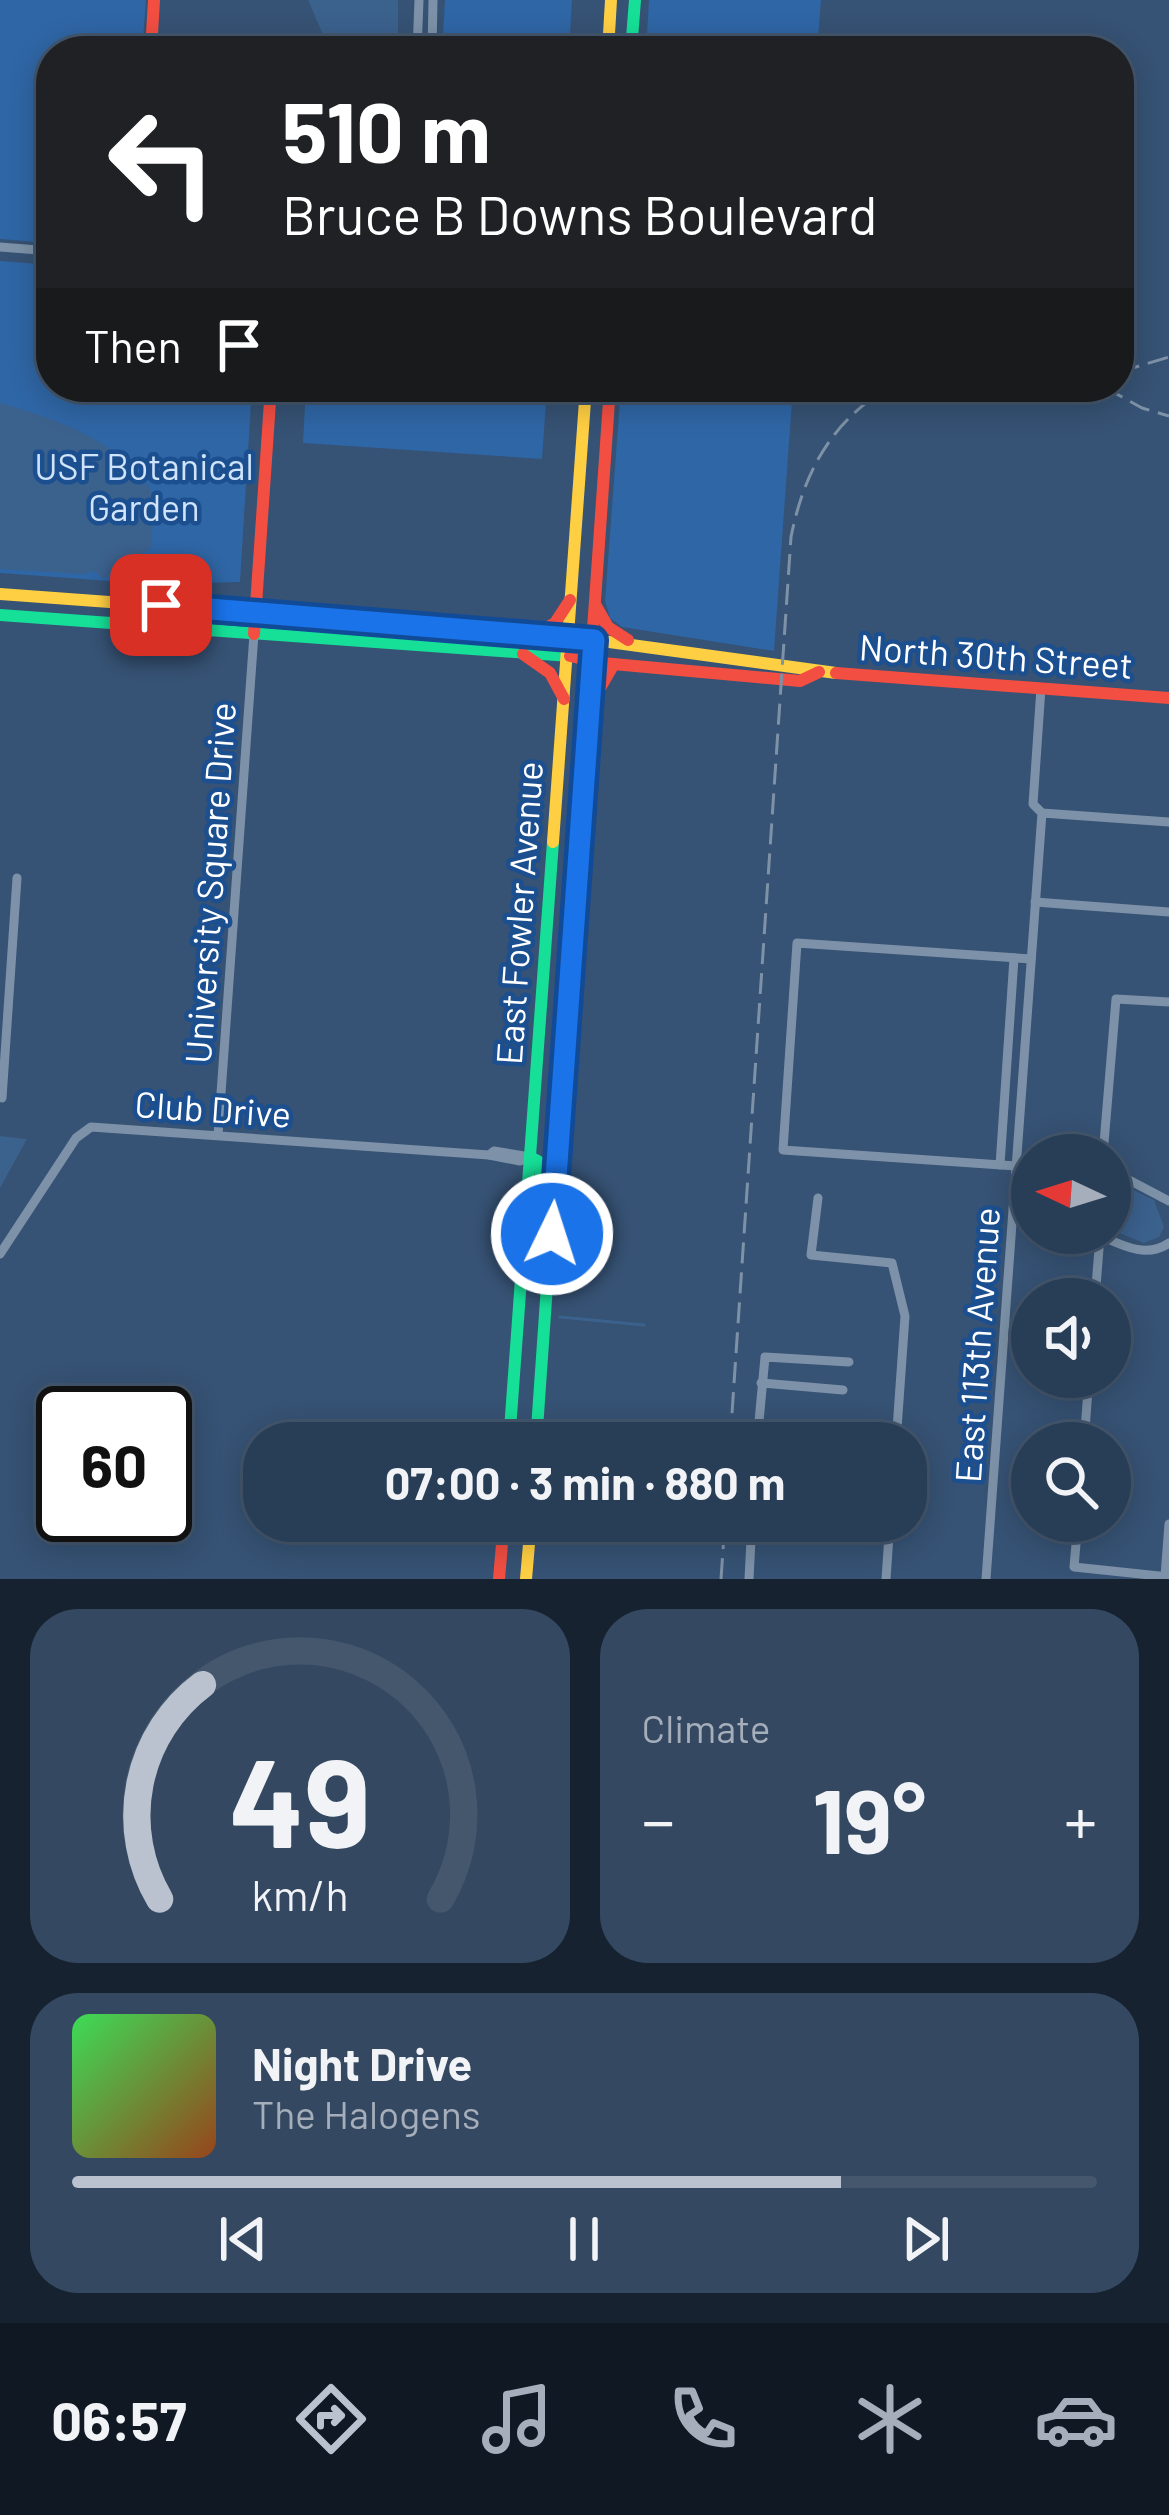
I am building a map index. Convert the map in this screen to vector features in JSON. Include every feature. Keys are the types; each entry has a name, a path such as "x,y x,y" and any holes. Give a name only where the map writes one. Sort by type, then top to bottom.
{"main road":[{"path":"152,36 154,0"},
{"path":"609,36 611,0"},
{"path":"632,36 635,0"},
{"path":"254,634 270,402"},
{"name":"East Fowler Avenue","path":"511,1422 585,402"},
{"name":"East Fowler Avenue","path":"538,1422 609,402"},
{"name":"North 30th Street","path":"0,593 569,636 804,666 820,672 1169,698"},
{"path":"532,634 555,623 572,597"},
{"path":"596,606 612,631 634,644"},
{"name":"North 30th Street","path":"0,615 568,656 800,681 820,672"},
{"path":"522,653 550,674 564,700"},
{"path":"590,705 614,664"},
{"path":"530,1157 541,1167 539,1237 549,1271"},
{"path":"499,1579 502,1542"},
{"path":"526,1579 529,1542"}],"street":[{"path":"418,36 419,0"},
{"path":"434,0 434,36"},
{"path":"0,247 36,249"},
{"name":"University Square Drive","path":"218,1135 254,634"},
{"name":"East 113th Avenue","path":"1018,1134 1042,813 1033,804 1041,688"},
{"path":"1042,813 1169,823"},
{"path":"2,1098 17,878"},
{"path":"1035,902 1169,912"},
{"path":"1011,1166 783,1150 797,943 1031,959"},
{"path":"1000,1165 1014,958"},
{"path":"1105,1134 1116,999 1169,1002"},
{"name":"Club Drive","path":"0,1254 39,1189 85,1129 218,1135 520,1161 530,1157"},
{"path":"1131,1181 1169,1201"},
{"path":"818,1198 811,1255 892,1263 905,1316 897,1422"},
{"name":"East 113th Avenue","path":"986,1579 1011,1237"},
{"path":"1131,1247 1144,1252 1169,1243"},
{"path":"758,1422 765,1357 849,1362"},
{"path":"761,1383 843,1390"},
{"path":"1076,1542 1074,1568 1167,1576 1169,1524"},
{"path":"749,1579 751,1542"},
{"path":"886,1579 889,1542"}],"green space":[{"path":"0,0 146,0 143,36 36,36 36,242 0,239"},
{"path":"445,0 572,0 570,36 443,36"},
{"path":"649,0 821,0 818,36 647,36"},
{"name":"USF Botanical Garden","path":"0,261 36,264 36,402 251,402 240,582 151,584 0,573"},
{"path":"305,402 546,402 542,459 303,443"},
{"path":"620,402 792,402 774,651 622,627 610,618 605,601"}],"shaded area":[{"path":"308,0 398,0 398,36 324,36"},
{"path":"0,403 94,439 126,462 147,485 154,503 151,547 140,557 138,573 113,572 103,579 95,571 0,569"},
{"path":"0,1136 27,1139 0,1188"},
{"path":"1131,1189 1154,1200 1164,1227 1159,1237 1144,1243 1131,1238"}],"waterway":[{"path":"560,1317 644,1325"}],"railway":[{"path":"1134,368 1169,357"},
{"path":"731,1422 791,537 812,470 836,433 868,402"},
{"path":"1131,402 1169,416"},
{"path":"721,1579 724,1542"}],"traffic: fast":[{"path":"632,36 635,0"},
{"path":"0,615 570,656"},
{"path":"511,1422 553,842"},
{"path":"537,1422 568,985"},
{"path":"530,1157 538,1161 541,1173 545,1261"}],"traffic: slow":[{"path":"609,36 611,0"},
{"path":"553,842 585,402"},
{"path":"0,594 558,635 836,673"},
{"path":"526,1579 529,1542"}],"traffic: jam":[{"path":"152,36 154,0"},
{"path":"254,634 270,402"},
{"path":"568,985 609,402"},
{"path":"539,632 555,623 570,600"},
{"path":"596,606 608,627 628,640"},
{"path":"523,654 550,673 564,699"},
{"path":"570,656 800,681 819,672"},
{"path":"590,705 614,664"},
{"path":"836,673 1169,698"},
{"path":"499,1579 502,1542"}],"route":[{"path":"161,605 594,640 552,1234"}]}
